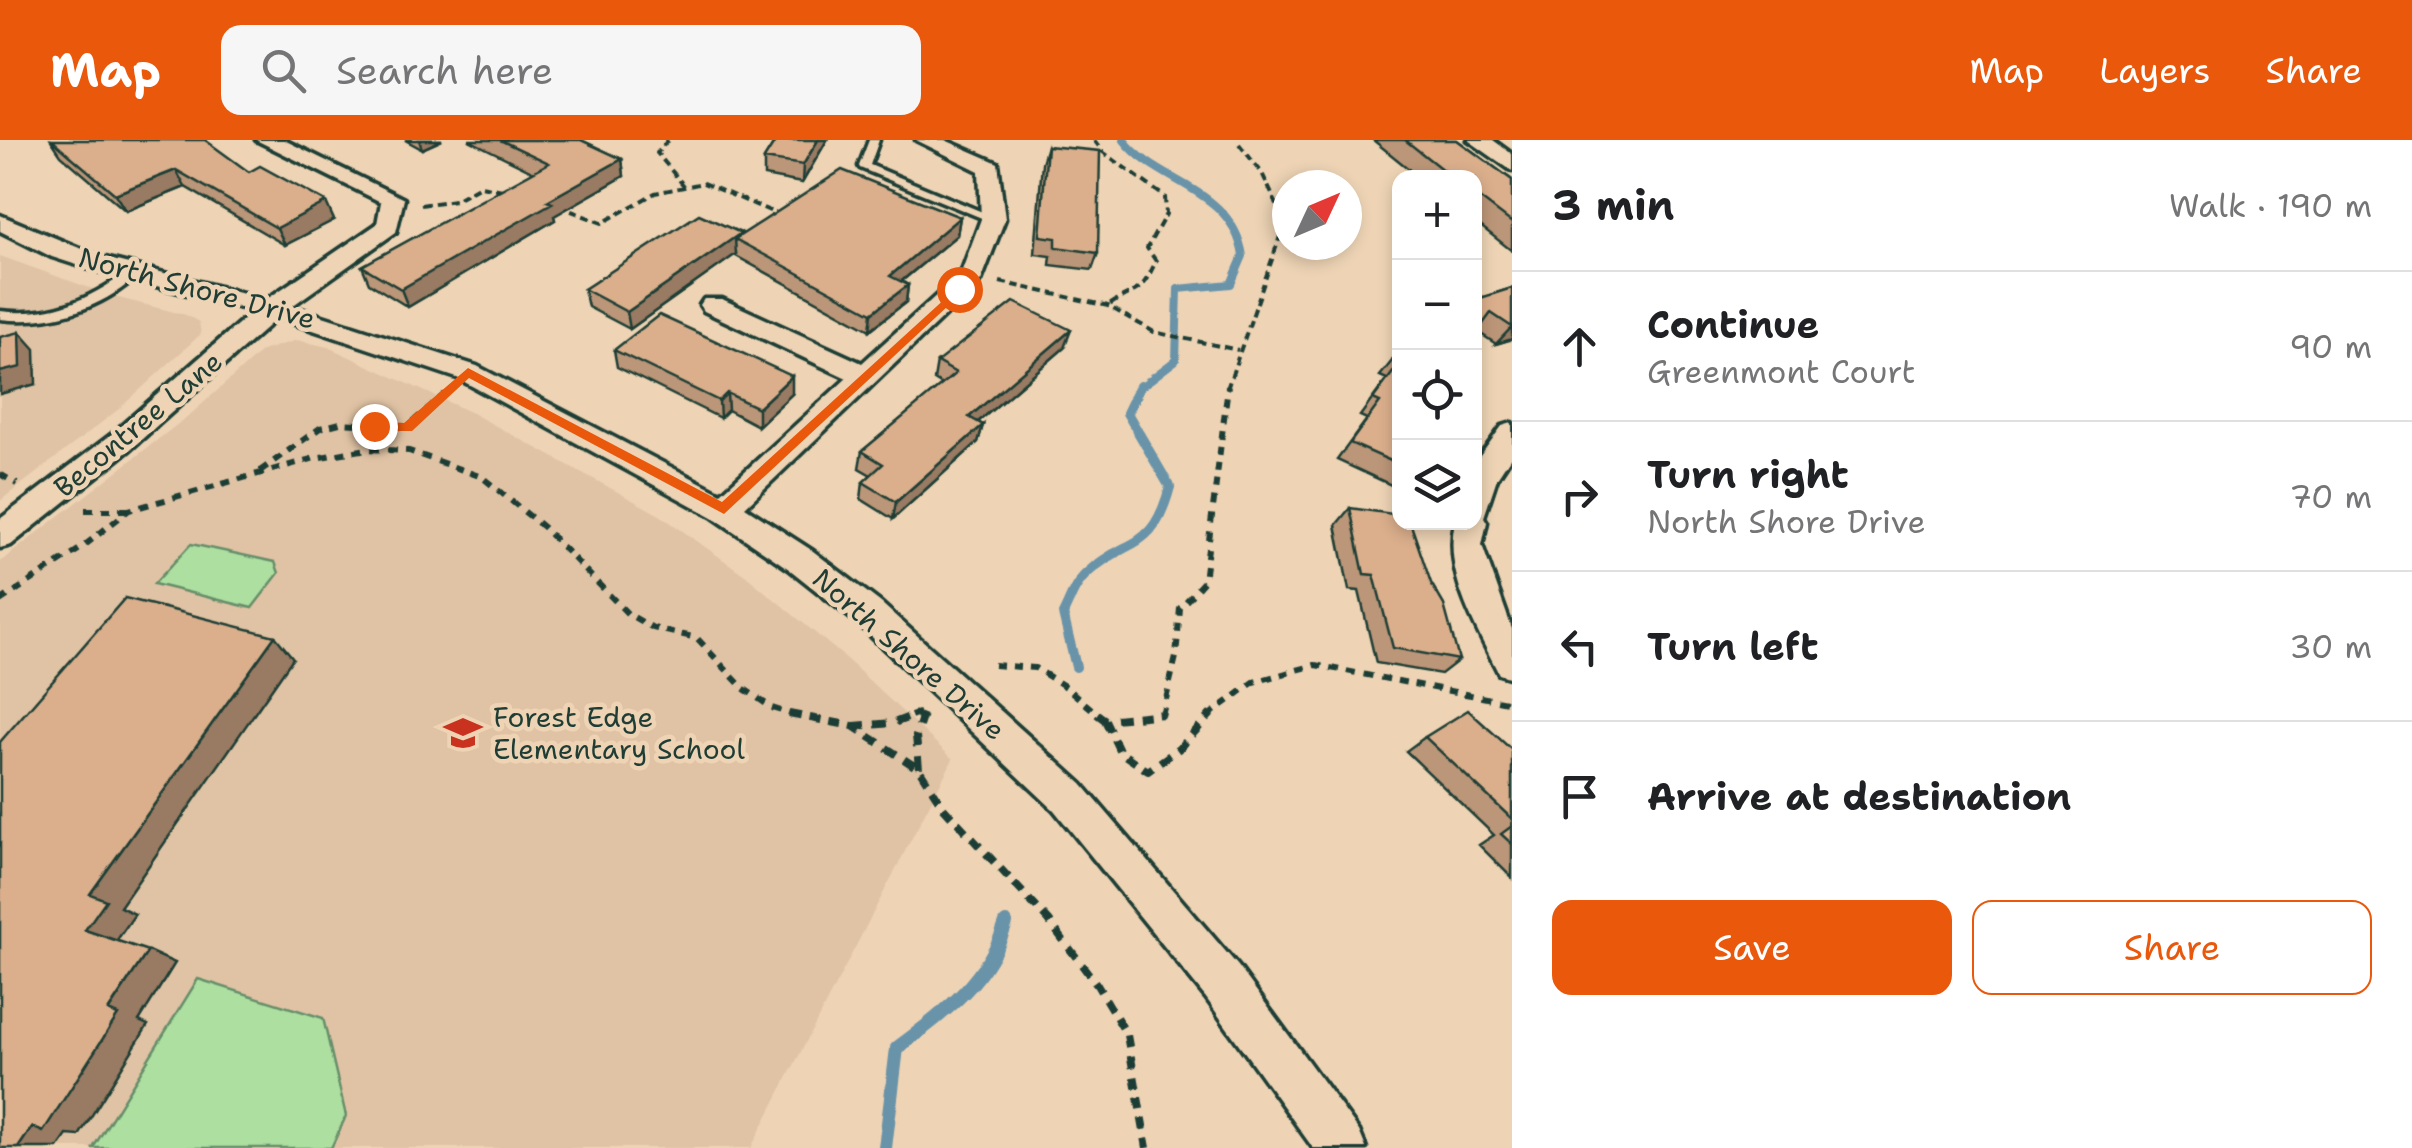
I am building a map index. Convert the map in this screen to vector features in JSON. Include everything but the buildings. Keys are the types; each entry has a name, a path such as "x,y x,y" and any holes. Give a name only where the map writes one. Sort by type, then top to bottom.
{"street":[{"path":"267,140 393,199 391,210"},
{"path":"724,509 972,276 993,218 990,168 926,140"},
{"path":"1479,140 1512,164"},
{"name":"Becontree Lane","path":"0,536 122,441 272,307 388,227 391,210"},
{"name":"North Shore Drive","path":"1,224 60,252 272,307 383,340 468,372 724,509 801,560 869,613 1068,797 1222,982 1342,1148"},
{"path":"713,304 866,376"},
{"path":"1482,476 1512,432"},
{"path":"1469,530 1466,545 1486,613 1512,662"}],"lane":[{"path":"874,140 864,166 993,218"},
{"path":"0,316 43,317 69,312 134,274"}],"path":[{"path":"668,140 657,152 685,186"},
{"path":"1094,140 1103,152 1165,197 1166,214 1147,248 1156,261 1147,280 1138,292 1119,296 1108,306"},
{"path":"1105,720 1164,716 1176,657 1180,608 1204,580 1229,376 1270,274 1285,222 1262,173 1236,140"},
{"path":"550,202 602,223 655,193 703,183 785,218"},
{"path":"391,210 454,200 480,186 515,192"},
{"path":"972,276 1108,306 1154,332 1238,350"},
{"path":"255,475 320,428 340,423 407,428 468,372"},
{"path":"82,510 129,510 367,449 409,451 482,477 543,527 628,614 653,628 697,638 743,688 772,708 806,719 853,726 894,723 924,710 916,736 919,769"},
{"path":"0,474 22,487"},
{"path":"0,602 80,549 129,510"},
{"path":"994,666 1035,668 1066,687 1105,720 1115,747 1130,766 1148,771 1174,757 1223,702 1282,668 1315,664 1512,703"},
{"path":"853,726 919,769 944,808 1049,921 1098,986 1126,1035 1146,1148"}],"shaded area":[{"path":"0,256 115,297 186,315 199,322 201,334 119,409 0,501"},
{"name":"Forest Edge Elementary School","path":"297,340 328,347 472,413 660,515 745,575 842,655 953,759 751,1148 0,1148 0,562 192,413 262,351"}],"green space":[{"path":"191,544 275,562 279,573 252,608 154,584"},
{"path":"198,979 323,1018 346,1116 331,1148 93,1148"}],"waterway":[{"path":"1124,140 1138,155 1192,189 1224,215 1236,233 1243,256 1231,284 1178,289 1176,360 1139,388"},
{"path":"1076,667 1063,614 1073,592 1102,561 1147,534 1170,487 1127,413 1139,388"},
{"path":"885,1148 897,1048 948,1008 976,979 1006,923"}],"place":[{"name":"Forest Edge Elementary School","path":"463,733"}],"route":[{"path":"374,426 407,428 468,372 724,509 959,289"}]}
